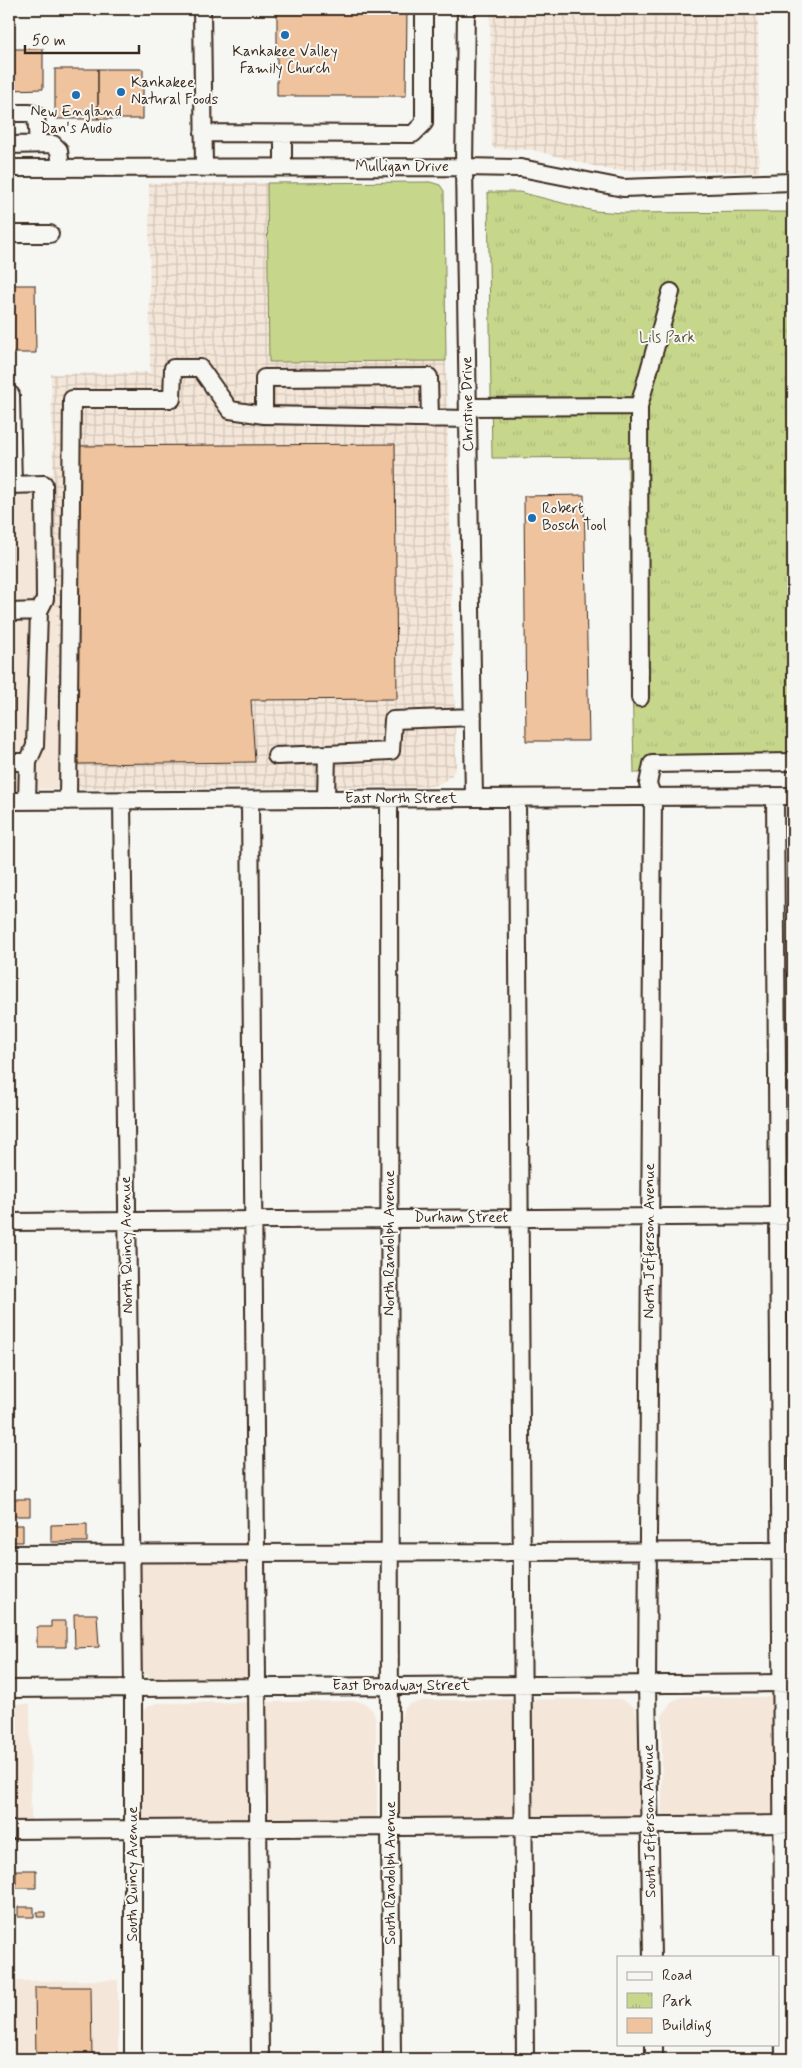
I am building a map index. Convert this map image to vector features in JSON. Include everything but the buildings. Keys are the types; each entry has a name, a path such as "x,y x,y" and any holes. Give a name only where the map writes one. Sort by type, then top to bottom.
{"street":[{"path":"202,9 204,168"},
{"path":"203,133 413,134 424,123 424,9"},
{"name":"Christine Drive","path":"466,9 464,167 474,798"},
{"path":"9,113 30,113 36,115 38,144"},
{"path":"283,134 283,167"},
{"path":"9,145 53,144 59,150 61,168"},
{"name":"Mulligan Drive","path":"9,168 521,168 623,188 793,182"},
{"path":"9,234 50,234"},
{"path":"640,698 639,406 671,292"},
{"path":"68,801 72,399 172,399 173,368 200,368 230,410 264,415 430,418 468,413 639,406"},
{"path":"264,415 264,378 429,377 430,418"},
{"path":"10,395 11,485 44,484 45,599 39,611 35,746 28,762 27,801"},
{"path":"9,612 39,611"},
{"path":"276,756 391,751 393,720 473,717"},
{"path":"326,799 327,754"},
{"path":"9,762 28,762"},
{"name":"North Jefferson Avenue","path":"647,1684 653,797 648,784 652,764 793,762"},
{"path":"774,796 786,1216 788,1824 784,2059"},
{"name":"East North Street","path":"9,802 793,796"},
{"path":"517,798 525,2059"},
{"name":"North Randolph Avenue","path":"389,799 390,1686"},
{"path":"250,800 260,2059"},
{"name":"North Quincy Avenue","path":"122,801 132,1688"},
{"name":"Durham Street","path":"9,1222 786,1216"},
{"path":"9,1554 787,1551"},
{"name":"East Broadway Street","path":"9,1689 787,1683"},
{"name":"South Jefferson Avenue","path":"647,1684 652,1956"},
{"name":"South Randolph Avenue","path":"390,1686 392,2059"},
{"name":"South Quincy Avenue","path":"132,1688 133,2059"},
{"path":"9,1830 788,1824"},
{"path":"654,2046 654,2059"}],"shaded area":[{"path":"490,9 758,9 759,172 609,170 533,150 492,148"},
{"path":"149,183 267,183 269,362 446,361 456,766 452,775 436,785 423,787 60,789 51,374 150,372"},
{"path":"9,474 53,474 60,789 9,788"},
{"path":"784,1556 793,1556 793,1672 787,1673"},
{"path":"137,1558 251,1558 250,1674 244,1677 153,1678 145,1675 140,1670"},
{"path":"681,1697 777,1697 777,1817 662,1817 662,1716 671,1702"},
{"path":"621,1699 634,1707 639,1725 639,1818 400,1818 401,1717 404,1709 409,1704 428,1700"},
{"path":"357,1701 366,1704 373,1711 376,1720 377,1820 139,1822 139,1719 142,1712 148,1707 156,1703"},
{"path":"9,1704 30,1704 31,1835 9,1835"},
{"path":"118,1980 118,2059 9,2059 9,1981"}],"green space":[{"path":"430,182 440,185 444,191 446,361 269,362 267,183"},
{"name":"Lils Park","path":"488,192 519,192 594,211 623,213 793,212 793,771 634,773 628,457 492,458"}],"place":[{"name":"Kankakee Valley Family Church","path":"285,35"},
{"name":"Kankakee Natural Foods","path":"121,92"},
{"name":"New England Dan's Audio","path":"76,95"},
{"name":"Robert Bosch Tool","path":"532,518"}]}
